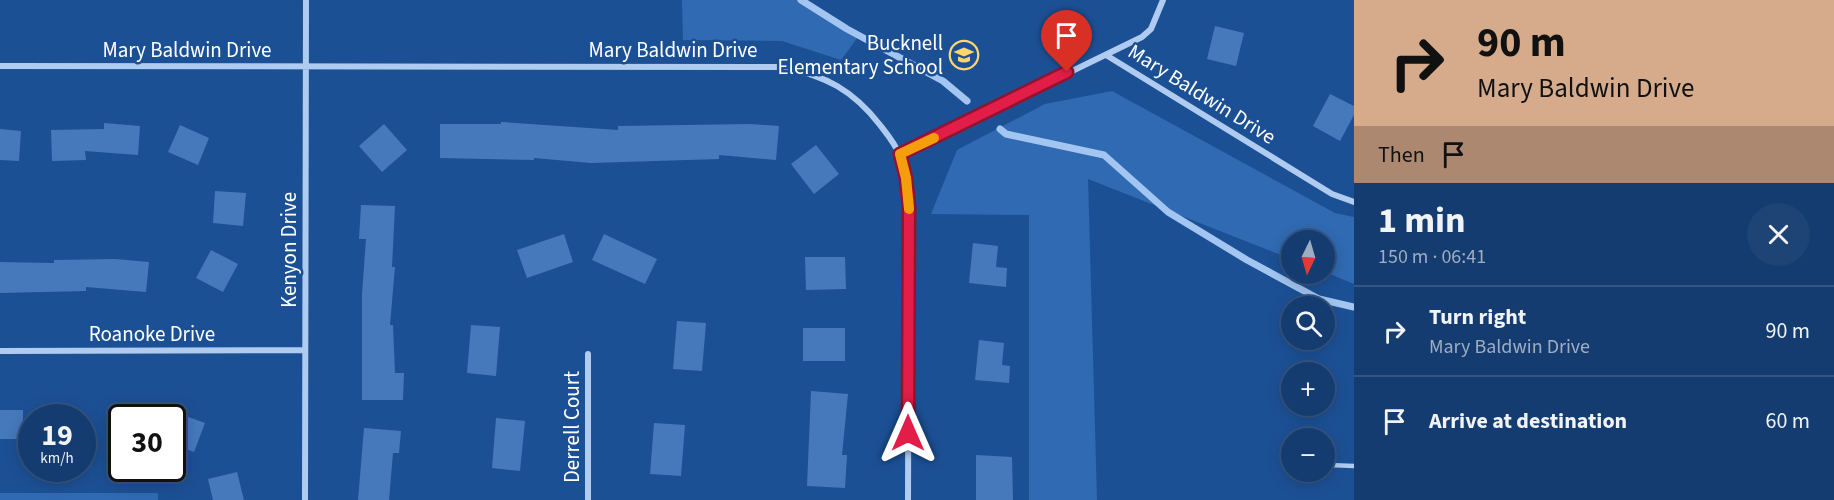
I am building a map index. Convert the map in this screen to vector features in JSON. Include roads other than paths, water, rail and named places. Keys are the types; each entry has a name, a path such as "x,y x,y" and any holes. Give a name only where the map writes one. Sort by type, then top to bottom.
{"street":[{"name":"Kenyon Drive","path":"305,500 306,0"},
{"path":"1106,55 1142,37 1151,29 1163,0"},
{"name":"Mary Baldwin Drive","path":"0,66 783,67 812,73 839,86 869,111 900,154 1106,55 1332,194 1354,201"},
{"path":"900,154 906,178 909,207 908,500"},
{"name":"Roanoke Drive","path":"0,351 305,350"},
{"name":"Derrell Court","path":"588,354 588,500"}],"lane":[{"path":"1335,465 1354,466"}],"waterway":[{"path":"801,0 847,29 943,81 967,101"},
{"path":"1000,129 1006,134 1104,155 1168,212 1247,260 1319,299 1354,307"}],"place":[{"name":"Bucknell Elementary School","path":"964,55"}]}
